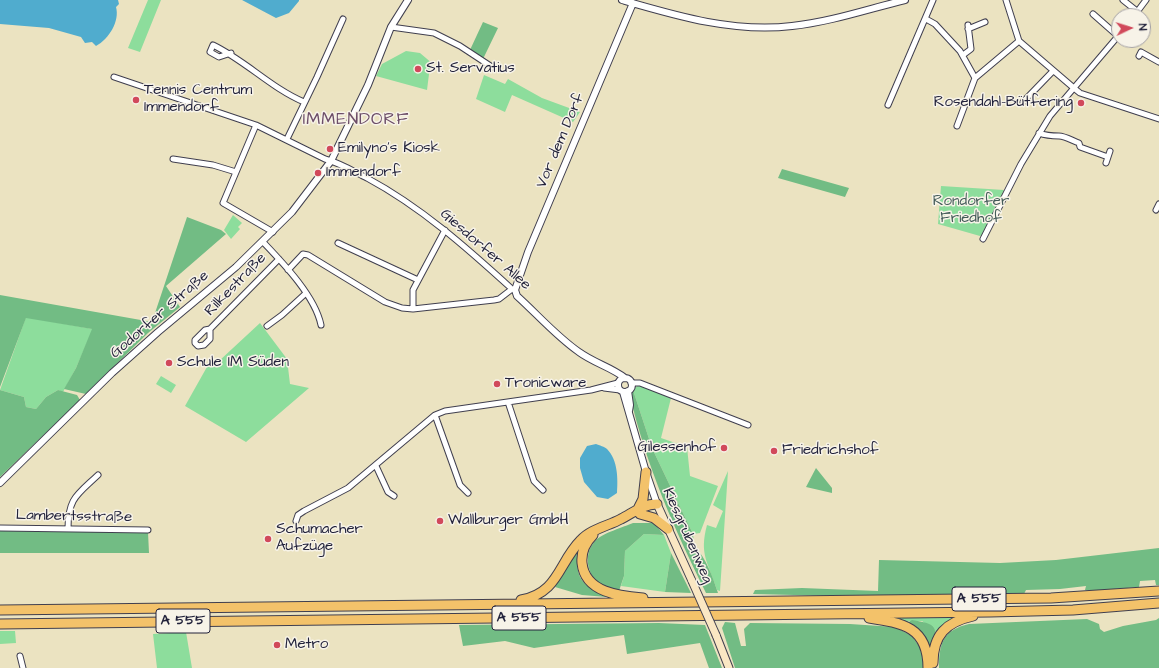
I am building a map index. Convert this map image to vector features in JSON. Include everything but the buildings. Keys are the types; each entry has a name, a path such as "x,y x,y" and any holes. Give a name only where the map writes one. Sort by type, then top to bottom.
{"highway":[{"path":"639,512 643,499 646,472"},
{"path":"494,605 531,598 540,594 557,578 572,549 582,538 604,526 657,504"},
{"path":"639,512 654,518 668,529"},
{"path":"604,526 589,538 583,549 582,566 590,582 601,590 620,596 686,603"},
{"name":"A 555","path":"0,610 1051,598 1159,591"},
{"name":"A 555","path":"0,624 990,612 1073,610 1159,603"},
{"path":"933,668 934,646 938,636 946,627 955,621 990,612"},
{"path":"826,614 892,621 907,626 918,634 925,646 928,668"}],"main road":[{"name":"Kiesgrubenweg","path":"657,504 716,635 729,668"}],"street":[{"name":"Godorfer Straße","path":"0,483 118,368 158,332 207,292 273,232 292,212 331,161 368,85 391,27 408,0"},
{"path":"622,0 709,23 739,27 775,28 809,24 905,0"},
{"path":"888,105 933,0"},
{"path":"1006,0 1019,41 1080,93 1159,120"},
{"path":"1123,0 1130,8"},
{"name":"Vor dem Dorf","path":"513,290 633,3"},
{"path":"1093,14 1111,29"},
{"path":"287,140 304,102 318,78 343,18"},
{"path":"926,19 935,24 963,55 975,78"},
{"path":"963,55 971,49 968,27 985,22"},
{"path":"391,27 434,33 460,46 492,67"},
{"path":"957,126 975,78 1019,41"},
{"path":"983,239 1021,164 1050,116 1075,89 1111,44"},
{"path":"1140,56 1141,52 1159,62"},
{"path":"231,53 286,94 304,102"},
{"path":"1023,102 1053,71"},
{"name":"Giesdorfer Allee","path":"114,77 256,125 331,161 337,162 398,195 445,230 513,290 517,296 577,351 625,378 631,383"},
{"path":"256,125 223,203 273,232"},
{"path":"1039,133 1054,138 1059,136 1072,140 1079,143 1080,147 1107,160 1110,151"},
{"path":"173,159 213,165 236,172"},
{"path":"1156,210 1159,204"},
{"path":"413,309 412,295 418,280 445,230"},
{"path":"262,242 279,259 305,294 319,316 321,326"},
{"path":"338,244 418,280"},
{"path":"288,270 304,254 308,255 385,302 402,308 413,309 494,300 499,299 513,290"},
{"name":"Rilkestraße","path":"210,329 279,259"},
{"path":"267,326 282,315 305,294"},
{"path":"613,371 624,391"},
{"path":"296,521 298,515 304,510 348,488 435,415 445,411 604,388 625,378"},
{"path":"624,391 631,383 640,383 748,425"},
{"path":"604,388 624,391"},
{"name":"Kiesgrubenweg","path":"624,391 630,405 629,411 646,472 657,504"},
{"path":"508,402 534,481 543,490"},
{"path":"435,415 460,485 468,493"},
{"path":"376,466 388,492 394,496"},
{"path":"68,529 68,512 72,502 98,475"},
{"name":"Lambertsstraße","path":"0,528 148,530"},
{"path":"20,656 23,668"}],"green space":[{"path":"148,0 161,0 140,52 128,48"},
{"path":"483,22 498,28 483,59 470,50"},
{"path":"406,51 420,53 433,64 429,74 427,90 376,76 382,64"},
{"path":"484,75 505,84 508,79 542,98 580,112 573,122 512,95 505,112 476,99"},
{"path":"782,169 849,188 845,197 778,178"},
{"name":"Rondorfer Friedhof","path":"941,186 1004,190 983,235 980,236 938,224"},
{"path":"233,215 242,223 238,227 240,229 231,239 224,230"},
{"path":"187,217 221,230 226,234 166,286 180,307 148,333 86,394 64,389 76,368 92,329 26,318 0,387 0,295 152,322"},
{"path":"26,317 93,329 76,368 63,392 58,390 46,397 36,409 26,407 24,397 0,390"},
{"path":"260,323 287,359 290,384 309,388 246,442 185,406 212,358 219,361"},
{"path":"161,376 176,385 171,393 156,384"},
{"path":"637,386 643,386 671,398 661,438 687,447 690,476 718,486 700,533 693,534 652,448 633,390"},
{"path":"0,390 24,397 26,407 36,409 46,397 58,390 77,395 80,400 0,477"},
{"path":"633,390 652,448 693,534 694,545 706,562 718,593 706,593 672,521 653,473 637,422 630,396"},
{"path":"816,468 832,488 832,493 806,487"},
{"path":"728,471 720,591 717,590 708,565 704,551 704,544 707,525 716,528 723,511 713,505"},
{"path":"633,523 654,523 664,535 644,534 625,551 624,576 619,591 603,587 596,581 589,570 589,551 599,537"},
{"path":"0,531 148,532 149,553 0,553"},
{"path":"644,534 664,535 671,553 665,592 621,586 624,576 625,551"},
{"path":"1159,548 1159,585 1156,585 1155,580 1140,581 1139,587 1090,591 1085,590 1086,586 1060,589 1026,590 1024,594 836,596 753,594 755,590 802,588 878,591 879,560 1000,563 1056,560"},
{"path":"577,550 579,575 582,580 591,588 607,597 582,595 555,587"},
{"path":"671,553 691,593 665,592"},
{"path":"961,617 937,633 922,621 908,621 922,637 881,618"},
{"path":"1159,618 1159,668 939,668 940,651 944,639 953,630 969,624 1087,619 1099,624 1100,629 1104,632"},
{"path":"912,620 927,623 934,628 935,636 931,651 907,623"},
{"path":"725,622 735,623 741,646 746,646 744,629 750,623 850,624 895,627 912,636 921,649 925,668 735,668 722,628"},
{"path":"659,623 705,625 722,668 709,668 700,643 627,654 624,635 534,648 505,641 463,646 459,625"},
{"path":"0,631 15,631 16,643 0,644"},
{"path":"186,632 192,668 157,668 153,634"}],"water":[{"path":"0,0 118,0 119,4 116,7 117,12 115,24 105,39 96,46 92,42 85,43 81,37 49,28 0,24"},
{"path":"242,0 299,1 289,13 276,18"},
{"path":"596,444 607,449 611,453 615,464 617,493 608,499 597,497 584,482 580,468 580,458 587,446"}],"place":[{"name":"St. Servatius","path":"418,69"},
{"name":"Tennis Centrum Immendorf","path":"136,100"},
{"name":"Rosendahl-Bütfering","path":"1081,103"},
{"name":"Emilyno’s Kiosk","path":"330,149"},
{"name":"Immendorf","path":"318,173"},
{"name":"Schule IM Süden","path":"169,363"},
{"name":"Tronicware","path":"497,384"},
{"name":"Gilessenhof","path":"724,448"},
{"name":"Friedrichshof","path":"774,451"},
{"name":"Wallburger GmbH","path":"440,521"},
{"name":"Schumacher Aufzüge","path":"268,539"},
{"name":"Metro","path":"277,645"}],"district":[{"name":"IMMENDORF","path":"356,120"}]}
